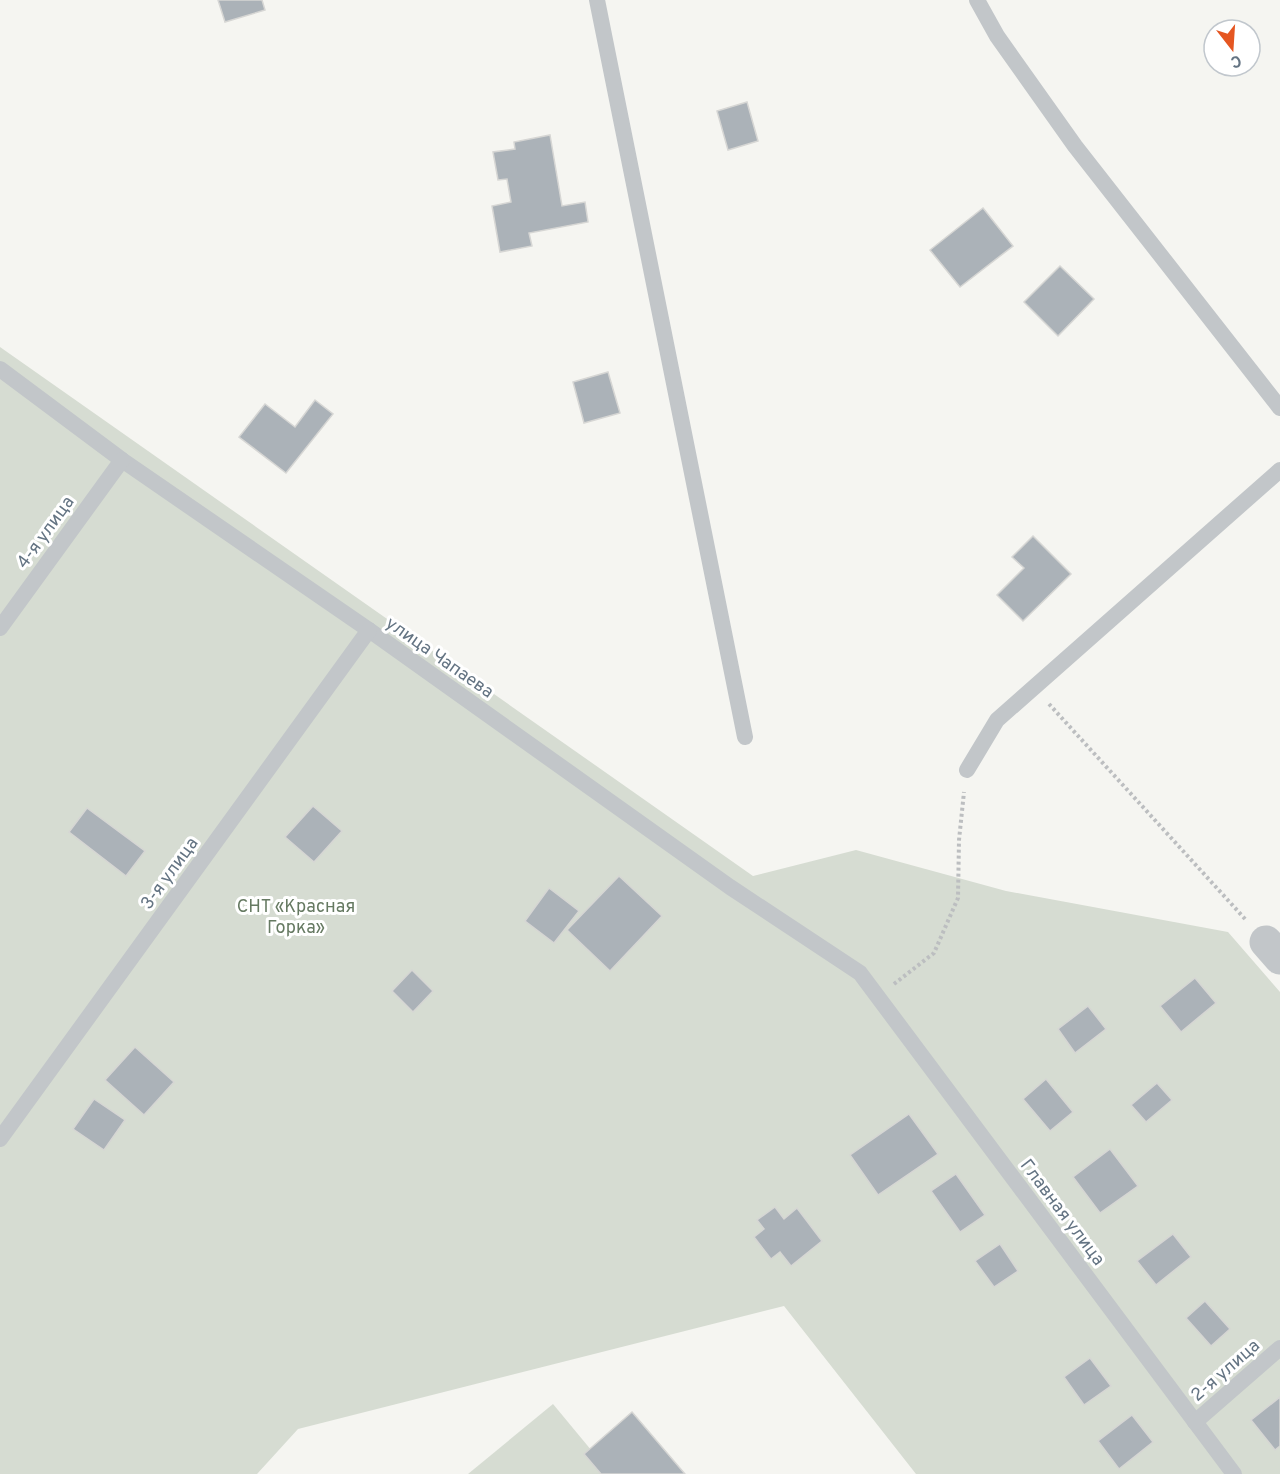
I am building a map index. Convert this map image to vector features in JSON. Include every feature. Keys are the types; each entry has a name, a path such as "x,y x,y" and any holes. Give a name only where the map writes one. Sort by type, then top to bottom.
{"lane":[{"path":"597,0 745,736"},
{"path":"976,0 997,36 1075,147 1280,408"},
{"name":"улица Чапаева","path":"0,369 122,460 369,630 730,887 860,973"},
{"name":"4-я улица","path":"0,628 122,460"},
{"path":"967,770 997,720 1280,470"},
{"name":"3-я улица","path":"0,1139 369,630"},
{"name":"Главная улица","path":"860,973 1234,1474"},
{"name":"2-я улица","path":"1195,1422 1280,1348"}],"path":[{"path":"1034,688 1273,950"},
{"path":"878,996 934,953 958,898 959,840 967,770"}],"green space":[{"name":"СНТ «Красная Горка»","path":"0,347 753,876 856,850 1006,891 1228,932 1280,992 1280,1474 916,1474 784,1306 298,1429 257,1474 0,1474"},
{"path":"553,1404 611,1474 468,1474"}],"building":[{"path":"218,0 262,0 265,10 225,22"},
{"path":"747,102 758,141 728,150 717,111"},
{"path":"550,135 562,206 585,202 588,222 529,233 532,246 500,252 492,206 511,202 507,179 498,180 493,152 515,149 514,142"},
{"path":"983,208 1013,246 960,287 930,250"},
{"path":"1060,266 1094,299 1058,336 1024,302"},
{"path":"608,372 620,413 584,423 573,382"},
{"path":"315,400 333,414 286,473 239,437 265,404 295,427"},
{"path":"1033,536 1071,574 1023,621 997,595 1024,568 1012,557"},
{"path":"313,806 342,831 314,862 285,837"},
{"path":"87,808 145,851 126,876 69,832"},
{"path":"619,876 662,916 610,971 567,930"},
{"path":"549,888 579,911 554,943 525,921"},
{"path":"412,970 433,991 413,1012 392,991"},
{"path":"1195,978 1216,1003 1181,1032 1160,1006"},
{"path":"1088,1006 1106,1029 1075,1053 1058,1029"},
{"path":"135,1047 174,1082 144,1115 105,1080"},
{"path":"1046,1079 1073,1112 1050,1131 1023,1099"},
{"path":"1157,1083 1172,1100 1146,1122 1131,1105"},
{"path":"94,1099 125,1120 104,1150 73,1129"},
{"path":"909,1114 938,1154 878,1195 850,1155"},
{"path":"1110,1149 1138,1186 1100,1213 1073,1177"},
{"path":"956,1174 985,1215 960,1232 931,1191"},
{"path":"775,1207 784,1219 797,1208 822,1241 791,1266 780,1252 771,1259 754,1237 764,1229 757,1220"},
{"path":"1173,1234 1191,1257 1156,1285 1137,1261"},
{"path":"1000,1244 1018,1271 994,1287 975,1261"},
{"path":"1205,1301 1230,1329 1211,1346 1186,1318"},
{"path":"1090,1358 1111,1386 1084,1405 1064,1377"},
{"path":"1280,1397 1280,1446 1275,1450 1251,1420"},
{"path":"632,1412 685,1474 601,1474 584,1454"},
{"path":"1132,1415 1153,1442 1119,1469 1098,1441"}]}
